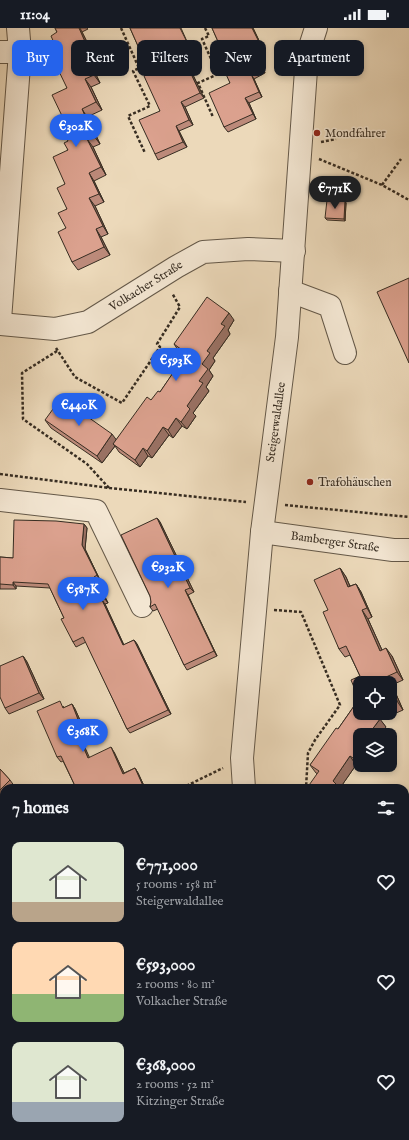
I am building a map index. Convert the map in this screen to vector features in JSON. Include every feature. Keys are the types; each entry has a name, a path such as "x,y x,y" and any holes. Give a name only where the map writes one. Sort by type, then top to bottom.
{"street":[{"path":"0,320 10,52 18,28"},
{"name":"Steigerwaldallee","path":"302,28 304,40"},
{"name":"Steigerwaldallee","path":"312,40 316,28"},
{"name":"Steigerwaldallee","path":"244,784 242,758 262,532 287,337 306,76"},
{"name":"Volkacher Straße","path":"0,324 55,329 88,322 162,275 203,252 248,248 294,251"},
{"path":"290,291 330,306 345,353"},
{"path":"0,500 96,511 142,606"},
{"name":"Bamberger Straße","path":"262,532 393,550 409,550"}],"path":[{"path":"121,28 140,68 133,70 150,106 128,116 145,153"},
{"path":"205,28 209,36 202,39 218,74 198,83 213,117"},
{"path":"300,151 382,184 409,200"},
{"path":"382,184 401,158"},
{"path":"42,328 75,377 122,403 160,347 158,344 180,306 162,275"},
{"path":"58,351 22,373 23,419 87,464 110,488"},
{"path":"0,474 110,488 409,517"},
{"path":"255,609 301,612 340,705 315,740 308,753 306,784"},
{"path":"190,784 242,758"}],"building":[{"path":"55,28 79,28 84,40 71,40 71,76 92,76 85,79 96,102 82,109 94,136 87,139 101,167 89,173 99,194 89,198 103,226 96,229 104,247 72,262 58,232 66,228 58,213 67,209 57,188 65,184 53,157 68,150 64,143 68,141 58,120 63,118 52,95 67,88 61,76 63,76 63,40 53,40 51,36 57,32"},
{"path":"130,28 180,28 186,40 137,40 137,44"},
{"path":"212,28 252,28 258,40 217,40"},
{"path":"144,76 192,76 200,93 181,102 189,120 176,126 183,142 155,154 139,120 160,111"},
{"path":"227,76 252,76 259,92 245,98 253,114 224,127 209,93 230,83"},
{"path":"327,200 345,201 344,219 325,218"},
{"path":"409,278 409,363 377,292"},
{"path":"207,297 229,313 221,324 225,326 207,351 210,353 202,364 208,369 199,381 203,383 187,406 190,409 181,422 176,418 168,430 163,427 147,451 143,448 135,460 113,444 147,397 151,400 158,391 160,392 179,364 175,361 182,350 174,344"},
{"path":"61,398 112,434 97,456 45,420"},
{"path":"157,518 190,588 185,590 214,651 184,665 155,604 150,607 150,596 121,535"},
{"path":"14,520 56,521 84,524 82,545 97,575 94,577 105,599 102,600 123,645 134,640 168,710 127,729 83,637 73,642 61,619 64,618 48,584 13,582 13,585 0,584 0,557 13,558"},
{"path":"340,568 348,587 356,584 367,608 362,610 380,651 386,648 397,672 388,676 360,676 346,646 339,649 323,612 328,610 314,580"},
{"path":"23,656 39,693 5,708 0,697 0,666"},
{"path":"60,701 63,708 72,704 79,722 74,725 88,758 111,747 123,774 135,768 142,784 74,784 61,756 57,757 37,711"},
{"path":"353,708 353,720 379,720 373,728 353,728 353,758 350,756 333,781 336,784 310,784 319,771 310,765 336,728 338,729"},
{"path":"0,769 10,780 6,784 0,784"}],"place":[{"name":"Mondfahrer","path":"317,133"},
{"name":"Trafohäuschen","path":"310,482"}]}
